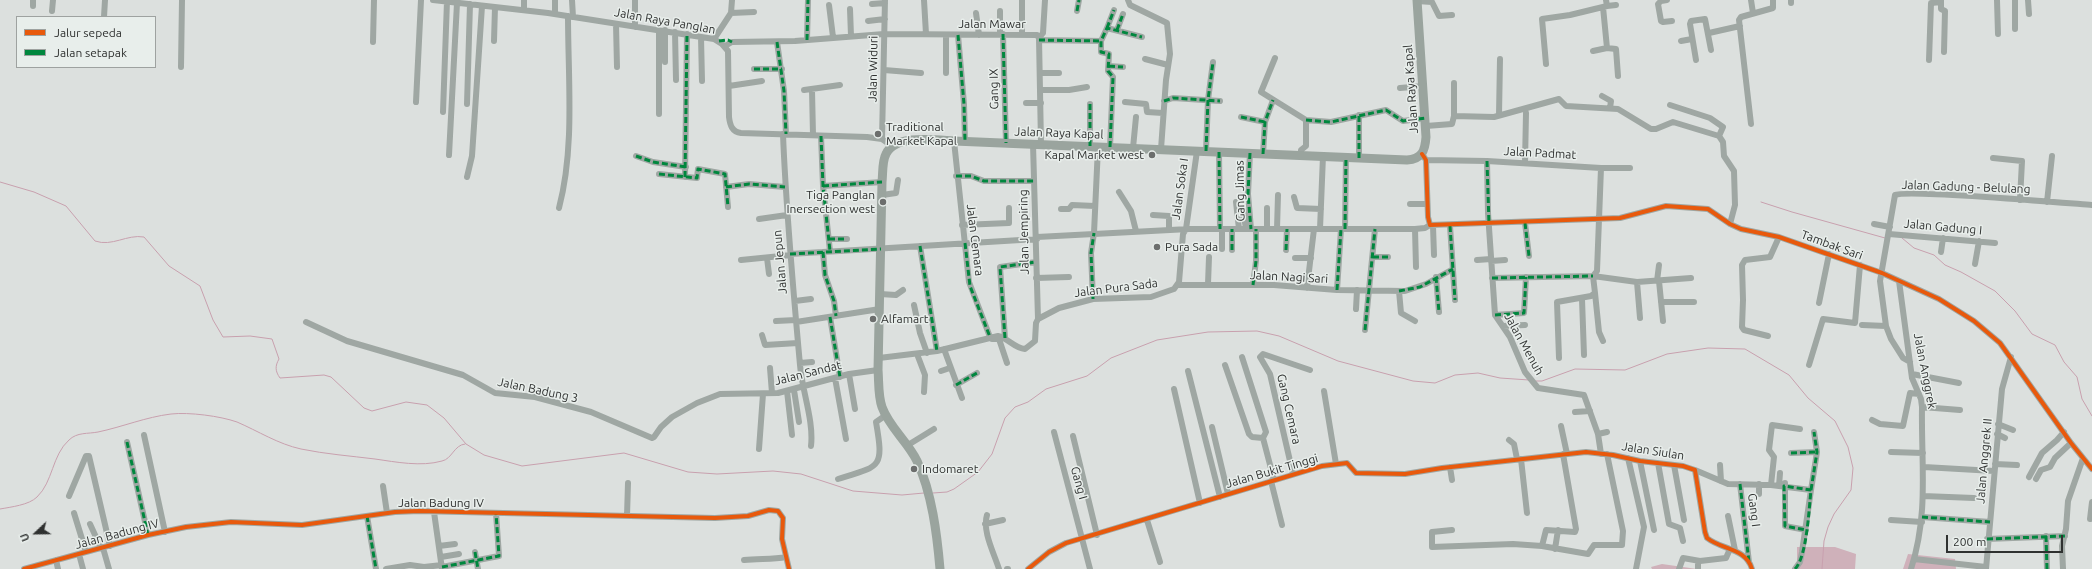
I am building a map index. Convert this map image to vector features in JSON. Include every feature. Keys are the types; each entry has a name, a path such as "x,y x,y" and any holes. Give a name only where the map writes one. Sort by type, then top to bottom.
{"highway":[{"name":"Jalan Raya Kapal","path":"892,146 907,140 965,141 1407,160 1417,159 1424,157 1426,122 1417,1"},
{"path":"892,146 886,154 882,182 878,370 880,400 886,415 908,445 918,462 932,513 940,569"}],"street":[{"path":"52,11 53,0"},
{"path":"104,0 104,16"},
{"path":"181,66 182,0"},
{"path":"373,42 374,0"},
{"path":"416,102 421,0"},
{"name":"Jalan Raya Panglan","path":"433,0 503,7 675,32 717,40 725,46"},
{"path":"503,0 503,7"},
{"path":"524,0 524,10"},
{"path":"555,0 555,14"},
{"path":"559,208 562,194 567,143 570,17 572,0"},
{"path":"635,0 635,27"},
{"path":"717,40 731,13 732,0"},
{"path":"807,40 808,0"},
{"path":"924,0 926,34"},
{"path":"1022,0 1022,35"},
{"path":"1039,39 1043,34 1045,0"},
{"path":"1075,0 1079,0 1076,11"},
{"path":"1128,0 1130,5 1166,22 1169,37 1169,62 1164,101 1161,149"},
{"path":"1667,0 1661,1 1658,4 1661,21 1672,21"},
{"path":"1751,0 1753,13"},
{"path":"1751,124 1739,18 1773,8 1773,0"},
{"path":"1997,0 1998,34"},
{"path":"2014,0 2015,29"},
{"path":"2028,0 2029,14"},
{"path":"443,112 445,1"},
{"path":"1417,1 1432,2 1439,16 1452,15"},
{"path":"1929,60 1931,3 1941,1 1941,9 1945,11 1944,52"},
{"path":"872,4 885,2"},
{"name":"Jalan Widuri","path":"882,139 885,2"},
{"path":"449,155 457,3"},
{"path":"467,104 469,3"},
{"path":"1605,4 1607,48"},
{"path":"1546,64 1542,19 1570,15 1605,4 1616,5"},
{"path":"829,5 834,37"},
{"path":"467,177 472,156 482,6"},
{"path":"494,41 495,7"},
{"path":"850,9 851,36"},
{"path":"1110,147 1112,77 1108,71 1110,54 1102,53 1101,41 1114,10"},
{"name":"Gang IX","path":"1000,11 1006,143"},
{"path":"731,13 754,12"},
{"path":"976,14 979,35"},
{"path":"1117,30 1123,14"},
{"path":"1696,60 1690,24 1691,21 1704,18 1709,33 1711,50"},
{"path":"868,21 884,19"},
{"path":"616,24 617,67"},
{"path":"1709,33 1740,26"},
{"path":"662,30 665,62"},
{"path":"659,114 662,30"},
{"path":"1105,30 1117,30 1142,37"},
{"path":"675,32 676,80"},
{"path":"685,177 687,34"},
{"name":"Jalan Mawar","path":"717,40 728,40 732,42 777,42 884,34 926,34 946,36 1001,34 1037,35 1039,39 1041,73 1041,103 1037,144"},
{"path":"946,36 946,73"},
{"path":"958,36 964,104 965,141"},
{"path":"702,37 702,81"},
{"path":"1039,39 1101,41"},
{"path":"1681,41 1692,39"},
{"path":"732,42 725,46 728,55 729,123 735,131 741,133 867,137 882,139 892,146"},
{"name":"Jalan Jepun","path":"777,42 782,69 785,187 790,254 802,388 812,430 811,446"},
{"path":"1593,51 1607,48 1616,49 1618,76"},
{"path":"1275,58 1261,91 1272,102 1306,123 1331,122 1386,110 1403,121 1426,122 1499,116 1561,99 1565,106 1611,105"},
{"path":"1145,59 1169,62"},
{"path":"1499,116 1500,59"},
{"path":"1206,151 1208,100 1213,62"},
{"path":"1109,66 1123,67"},
{"path":"754,69 782,69"},
{"path":"884,70 921,73"},
{"path":"1041,73 1060,73"},
{"path":"729,86 762,82"},
{"path":"1453,119 1454,83"},
{"path":"804,90 840,85"},
{"path":"1400,88 1423,86"},
{"path":"1041,90 1069,90 1086,87"},
{"path":"812,90 813,135"},
{"path":"1602,96 1611,105 1624,111 1651,129 1656,129 1671,121 1719,134"},
{"path":"1164,101 1173,98 1220,101"},
{"path":"1125,102 1146,104 1147,112 1163,113"},
{"path":"1263,154 1266,122 1272,102"},
{"path":"1026,103 1041,103"},
{"path":"1090,104 1094,146 1095,206 1094,233 1091,253 1093,299"},
{"path":"1670,105 1710,118 1722,125 1719,134 1723,142 1724,156 1734,171 1735,205 1730,224"},
{"path":"1525,163 1526,113"},
{"path":"1133,148 1136,117"},
{"path":"1241,117 1266,122"},
{"path":"1359,117 1359,158"},
{"path":"1301,155 1301,150 1306,146 1306,123"},
{"path":"821,136 823,186 830,252"},
{"name":"Jalan Cemara","path":"954,141 956,176 970,286 988,338"},
{"name":"Jalan Jempiring","path":"1037,144 1034,181 1037,238 1036,278 1038,319"},
{"name":"Jalan Soka I","path":"1186,229 1197,151"},
{"path":"1219,152 1222,249"},
{"name":"Gang Jimas","path":"1250,153 1248,194 1251,229"},
{"path":"636,156 653,162 686,167"},
{"path":"1308,288 1311,258 1321,209 1323,156"},
{"path":"2047,202 2052,156"},
{"path":"1337,290 1343,227 1346,157"},
{"path":"1424,157 1428,218 1432,225 1434,255"},
{"name":"Jalan Padmat","path":"1424,157 1601,168 1630,168"},
{"path":"1993,158 2022,162 2020,200"},
{"name":"Jalan Menuh","path":"1487,160 1489,224 1495,315 1503,326 1529,378 1538,388 1583,393 1604,454 1623,531 1622,544 1594,545 1588,554 1556,549"},
{"path":"1601,168 1597,271 1593,276 1599,332 1603,341"},
{"path":"659,174 697,178 698,169 725,174 728,207"},
{"path":"956,176 973,177 984,181 1034,181"},
{"path":"882,195 896,193 898,180"},
{"path":"823,186 882,182"},
{"path":"726,187 750,184 785,187"},
{"path":"1119,192 1131,211 1136,231"},
{"name":"Jalan Gadung - Belulang","path":"1910,362 1903,358 1897,351 1886,326 1880,281 1894,199 1900,193 2092,204"},
{"path":"1277,229 1278,195"},
{"path":"1294,197 1297,208 1321,209"},
{"path":"1232,250 1235,229 1236,202"},
{"path":"1410,204 1427,204"},
{"path":"1060,209 1069,209 1072,205 1095,206"},
{"name":"Tambak Sari","path":"1432,225 1450,226 1600,220 1625,217 1662,207 1708,209 1730,224 1779,237 1882,273 1939,299 1974,321 2000,343 2071,443 2092,469"},
{"path":"962,225 1009,223 1009,208"},
{"path":"1267,208 1267,229"},
{"path":"1243,209 1251,229 1256,261 1253,285"},
{"path":"1343,212 1343,227"},
{"path":"759,219 787,215"},
{"path":"1153,215 1169,216 1169,230"},
{"path":"1525,223 1529,256"},
{"name":"Jalan Gadung I","path":"1874,224 1889,234 1996,243"},
{"path":"741,260 790,254 881,249 1094,233 1186,229 1317,229 1343,227 1375,230 1415,229 1425,228 1432,225"},
{"path":"1450,226 1455,300"},
{"path":"1178,285 1183,234 1186,229"},
{"path":"1286,250 1287,229"},
{"path":"1415,229 1416,267"},
{"path":"1372,249 1375,230"},
{"path":"1365,330 1375,230"},
{"path":"1987,242 1989,235"},
{"path":"1768,336 1744,330 1742,327 1742,265 1745,260 1770,257 1779,237"},
{"path":"1942,252 1943,238"},
{"path":"829,239 847,239"},
{"path":"1974,264 1978,241"},
{"path":"920,246 926,287 940,350 950,368 962,398"},
{"path":"823,252 825,275 834,301 833,316 837,377 846,439"},
{"path":"1819,303 1829,254"},
{"path":"1373,257 1388,257"},
{"path":"767,258 769,274"},
{"path":"1208,284 1209,258"},
{"path":"1295,258 1311,258"},
{"path":"1477,260 1505,260"},
{"path":"1005,338 1000,267 1036,262"},
{"path":"1659,265 1658,281 1663,321"},
{"path":"1809,365 1823,319 1855,324 1860,265"},
{"name":"Jalan Nagi Sari","path":"1178,285 1253,285 1337,290 1399,291 1420,287 1453,269"},
{"path":"1492,278 1593,276 1637,282 1690,278"},
{"path":"1036,278 1068,277"},
{"path":"1436,277 1439,312"},
{"path":"1495,315 1524,314 1526,278"},
{"name":"Jalan Anggrek","path":"1898,281 1912,374 1922,407 1924,496 1922,519 1911,569"},
{"path":"1637,282 1640,318"},
{"name":"Jalan Pura Sada","path":"1038,319 1059,308 1093,299 1151,297 1172,291 1178,285"},
{"path":"880,294 896,295 903,290"},
{"path":"1356,309 1357,290"},
{"path":"1399,291 1401,313 1415,321"},
{"path":"1559,358 1557,302 1582,298 1595,293"},
{"path":"1582,298 1584,355"},
{"path":"794,300 811,299"},
{"path":"1661,302 1694,302"},
{"path":"914,305 927,353"},
{"path":"776,321 796,321 880,309"},
{"path":"879,358 927,353 998,336 1005,338 1020,348 1025,349 1035,340 1036,323 1038,319"},
{"name":"Jalan Badung 3","path":"306,322 347,341 463,375 495,393 535,397 591,412 652,438 654,438 664,423 689,407"},
{"path":"1503,326 1525,325"},
{"path":"1862,325 1886,326"},
{"path":"762,335 765,345 798,343"},
{"path":"988,338 986,341 999,339 1007,363"},
{"path":"917,354 925,375 924,392"},
{"name":"Gang Cemara","path":"1293,474 1270,374 1260,357 1263,354 1310,370"},
{"path":"1242,357 1266,432 1263,438 1282,525"},
{"name":"Jalan Anggrek II","path":"1986,568 1987,539 1990,522 2002,389 2011,357"},
{"path":"800,363 812,362"},
{"path":"1225,365 1249,434 1252,437 1263,438"},
{"path":"770,368 772,393"},
{"path":"941,370 950,368"},
{"name":"Jalan Sandat","path":"689,407 726,392 763,394 791,391 849,374 878,370"},
{"path":"1188,371 1220,497"},
{"path":"956,385 977,373"},
{"path":"849,374 855,409"},
{"path":"1912,374 1959,383"},
{"path":"1174,389 1200,503"},
{"path":"791,391 799,422"},
{"path":"791,391 792,435"},
{"path":"1324,391 1336,464"},
{"path":"759,449 763,394"},
{"path":"1872,420 1880,424 1903,426 1910,394 1919,394"},
{"path":"1922,407 1960,410"},
{"path":"1575,412 1590,411"},
{"path":"838,479 871,468 878,461 881,449 876,422 886,415"},
{"path":"1998,424 2013,430"},
{"path":"1771,485 1774,457 1769,450 1772,425 1800,429"},
{"path":"1542,546 1544,531 1558,530 1574,532 1576,529 1561,426"},
{"path":"1212,427 1228,494"},
{"path":"908,445 934,429"},
{"name":"Gang I","path":"1054,432 1090,569"},
{"path":"1598,434 1607,432"},
{"path":"1795,569 1800,562 1817,452 1814,432"},
{"path":"2029,477 2042,453 2064,432"},
{"path":"1997,434 2005,438"},
{"path":"144,435 165,532"},
{"path":"1073,436 1097,535"},
{"path":"1509,440 1514,444 1519,459 1527,513"},
{"path":"127,442 148,535"},
{"path":"2036,479 2041,470 2050,467 2060,452 2071,443"},
{"path":"1791,453 1817,452"},
{"path":"1891,452 1923,453"},
{"name":"Jalan Bukit Tinggi","path":"1028,569 1055,548 1272,480 1336,464 1349,463 1356,473 1405,474 1450,467 1565,454 1604,454"},
{"name":"Jalan Siulan","path":"1604,454 1640,461 1674,465 1695,470 1706,535 1709,540 1742,554 1750,562"},
{"path":"69,496 86,456 89,456 109,569"},
{"path":"1628,458 1644,527 1636,569"},
{"path":"2063,569 2062,546 2065,536 2068,501 2083,458"},
{"path":"1640,461 1654,530"},
{"path":"1658,463 1669,524 1680,528 1683,541"},
{"path":"1674,465 1684,520"},
{"path":"1720,465 1721,481"},
{"path":"1924,467 1995,468 2017,465"},
{"path":"1450,467 1452,480"},
{"path":"1695,470 1728,484 1783,485 1811,490"},
{"path":"1780,473 1783,485 1785,526 1806,530"},
{"path":"627,516 628,483"},
{"name":"Gang I","path":"1740,484 1750,562"},
{"path":"1759,484 1759,494"},
{"path":"383,486 387,513"},
{"path":"1924,496 1974,498"},
{"path":"2090,520 2092,502"},
{"name":"Jalan Badung IV","path":"24,569 148,535 225,522 302,525 387,513 434,512 714,518 748,516 772,510 780,514 783,521 782,536 789,569"},
{"path":"434,512 442,567"},
{"path":"74,513 86,552"},
{"path":"386,569 406,565 442,567 499,556 496,513"},
{"path":"987,515 986,524 999,569"},
{"path":"367,516 376,569"},
{"path":"1680,569 1683,558 1698,561 1727,557 1732,550 1728,516"},
{"path":"1891,520 1922,519 1990,522"},
{"path":"986,524 1003,520"},
{"path":"1147,520 1160,562"},
{"path":"90,524 105,547"},
{"path":"1452,530 1431,532 1432,547 1513,544 1542,546 1556,549 1558,530"},
{"path":"2046,536 2047,569"},
{"path":"1987,539 2065,536"},
{"path":"439,546 455,544"},
{"path":"475,552 478,569"},
{"path":"79,554 83,569"},
{"path":"441,557 459,554"},
{"path":"744,560 761,558 771,560 786,557"},
{"path":"56,560 58,569"},
{"path":"1914,560 1931,566 1986,568"},
{"path":"1698,561 1698,569"},
{"path":"1750,562 1752,569"}],"shaded area":[{"path":"1797,547 1835,547 1856,554 1855,569 1797,569"},
{"path":"1908,554 1955,559 1956,569 1903,569"},
{"path":"1662,564 1697,569 1652,569 1651,567"}],"waterway":[{"path":"0,182 34,192 66,206 95,241 113,242 132,237 144,237 169,266 200,286 213,320 223,337 250,336 272,339 279,359 276,368 280,378 324,375 331,377 364,408 372,411 406,402 427,405 444,418 466,444 484,455 522,466 624,453 688,472 717,474 773,471 801,474 853,491 902,495 924,493"},
{"path":"1761,202 1885,238"},
{"path":"1902,238 1914,248 1934,255 1945,265 1995,291 2015,311 2032,334 2055,345 2064,362 2077,377 2082,399 2092,416"},
{"path":"933,493 947,492 954,489 978,472 992,454 1005,418 1015,407 1028,402 1046,389 1087,376 1111,358 1157,340 1208,332 1257,331 1279,336 1338,361 1413,381 1435,383 1455,375 1478,373 1500,378 1529,380"},
{"path":"1536,381 1542,381 1575,369 1625,370 1667,354 1708,348 1745,349 1789,375 1808,398 1835,421 1848,447 1853,468 1851,490 1834,514 1828,527 1824,541 1822,569"},
{"path":"0,509 25,504 34,500 46,484 63,446 72,437 79,434 116,428 152,417 171,414 195,414 230,420 276,441 301,449 400,463 426,464 442,461 448,458 458,447 465,444"}],"marked path":[{"path":"807,40 808,0"},
{"path":"1077,11 1079,0"},
{"path":"1107,28 1114,10"},
{"path":"1117,30 1123,14"},
{"path":"1110,147 1113,77 1108,71 1109,54 1101,52 1101,41 1107,28 1142,37"},
{"path":"685,177 687,34"},
{"path":"1003,34 1006,143"},
{"path":"958,35 964,104 965,141"},
{"path":"719,41 728,40 732,42"},
{"path":"1039,40 1101,41"},
{"path":"777,42 784,91 786,134"},
{"path":"1206,151 1208,100 1213,62"},
{"path":"1109,66 1123,67"},
{"path":"754,69 782,69"},
{"path":"1164,101 1173,98 1220,101"},
{"path":"1263,154 1265,122 1273,100"},
{"path":"1090,104 1090,146"},
{"path":"1306,120 1331,122 1386,110 1403,121 1426,118"},
{"path":"1359,115 1359,158"},
{"path":"1241,117 1265,122"},
{"path":"821,136 823,186 830,251"},
{"path":"1219,152 1220,229"},
{"path":"1250,153 1248,194 1251,229"},
{"path":"636,156 653,162 686,167"},
{"path":"1345,229 1346,157"},
{"path":"1487,161 1489,224"},
{"path":"659,174 697,178 698,169 725,174 728,207"},
{"path":"956,176 971,176 984,181 1034,181"},
{"path":"823,186 882,182"},
{"path":"726,187 749,184 785,187"},
{"path":"1525,223 1529,256"},
{"path":"1450,226 1455,300"},
{"path":"1232,229 1232,250"},
{"path":"1253,285 1256,261 1256,229"},
{"path":"1286,250 1287,229"},
{"path":"1337,290 1341,229"},
{"path":"1365,330 1375,229"},
{"path":"1093,299 1091,253 1094,233"},
{"path":"829,239 847,239"},
{"path":"965,243 970,286 990,337"},
{"path":"920,246 937,351"},
{"path":"790,254 881,249"},
{"path":"823,252 825,275 834,301 836,316"},
{"path":"1373,257 1388,257"},
{"path":"1005,338 1000,267 1036,262"},
{"path":"1399,291 1420,287 1453,269"},
{"path":"1492,278 1593,276"},
{"path":"1436,277 1439,312"},
{"path":"1495,315 1524,313 1526,277"},
{"path":"830,317 840,377"},
{"path":"956,385 977,373"},
{"path":"1811,490 1817,452 1814,432"},
{"path":"127,442 148,535"},
{"path":"1791,453 1817,452"},
{"path":"1740,484 1749,562"},
{"path":"1795,569 1799,563 1805,543 1811,490 1784,486 1785,526 1806,530"},
{"path":"442,567 499,556 496,513"},
{"path":"367,516 376,569"},
{"path":"1922,517 1990,522"},
{"path":"2046,536 2047,569"},
{"path":"1987,539 2065,536"},
{"path":"475,552 478,569"}],"cycle path":[{"path":"1422,154 1426,160 1428,217 1430,225 1620,218 1666,206 1708,209 1730,224 1741,229 1779,237 1882,273 1939,299 1974,321 2000,343 2071,443 2092,469"},
{"path":"1028,569 1049,552 1066,543 1322,466 1347,463 1356,473 1405,474 1442,468 1586,452 1683,466 1695,470 1707,538 1745,557 1752,569"},
{"path":"24,569 148,535 186,527 231,522 302,525 395,512 419,511 715,518 748,516 769,510 778,511 783,518 782,539 789,569"}],"place":[{"name":"Traditional Market Kapal","path":"878,134"},
{"name":"Kapal Market west","path":"1152,155"},
{"name":"Tiga Panglan Inersection west","path":"883,202"},
{"name":"Pura Sada","path":"1157,247"},
{"name":"Alfamart","path":"873,319"},
{"name":"Indomaret","path":"914,469"}]}
